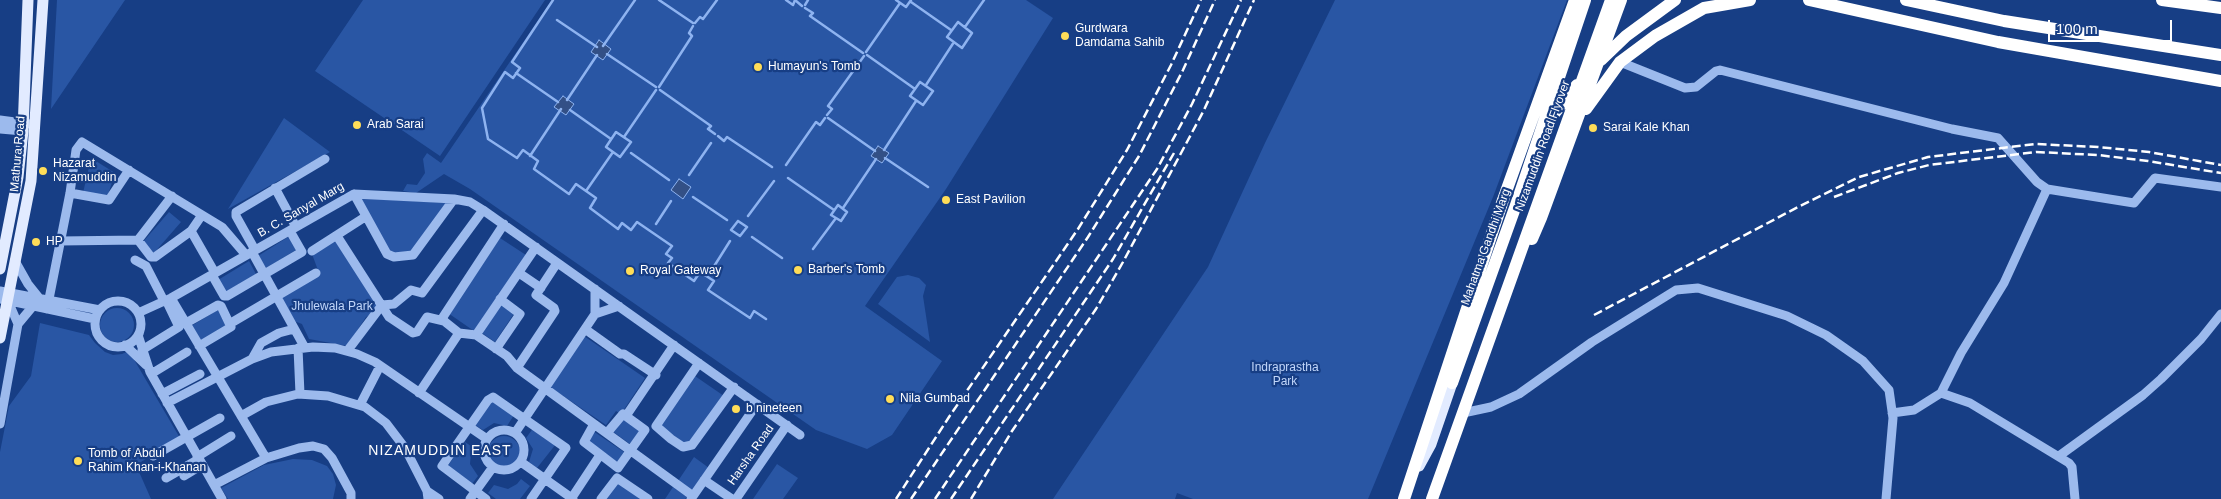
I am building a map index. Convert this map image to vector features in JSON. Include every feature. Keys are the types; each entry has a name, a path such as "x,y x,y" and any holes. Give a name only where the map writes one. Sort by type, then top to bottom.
{"highway":[{"path":"1503,200 1575,0"},
{"name":"Mahatma Gandhi Marg","path":"1452,383 1516,205 1585,0"},
{"name":"Nizamuddin Road Flyover","path":"1501,302 1611,0"},
{"path":"1432,499 1501,302 1541,218 1621,0"},
{"path":"1503,200 1530,148 1558,106 1591,69 1626,36 1675,0"},
{"path":"1577,121 1620,62 1655,36 1704,8 1750,0"},
{"path":"1809,0 1998,42 2221,82"},
{"path":"1906,0 2004,21 2221,55"},
{"path":"2162,0 2221,8"},
{"name":"Nizamuddin Road Flyover","path":"1403,499 1503,200"}],"main road":[{"name":"Mathura Road","path":"0,338 4,296 15,261 31,181 27,127 28,0"},
{"name":"Mathura Road","path":"0,269 27,127 43,0"},
{"name":"Mahatma Gandhi Marg","path":"1403,499 1431,444 1452,383"}],"street":[{"path":"1620,62 1685,88 1696,87 1720,70 1933,124 1998,138 2037,182 2047,189 2134,203 2155,178 2221,188"},
{"path":"0,120 27,127"},
{"path":"0,129 27,127"},
{"path":"18,324 42,304 60,241 70,193 76,150 82,142 222,227 251,252"},
{"path":"300,394 301,348 294,329 251,252 235,214 324,160"},
{"path":"70,193 109,200 129,170"},
{"path":"190,231 226,296 302,252 275,188"},
{"path":"1892,413 1914,410 1941,393 1961,353 2009,273 2047,189"},
{"path":"354,194 365,217 389,256 412,256 454,199"},
{"name":"B. C. Sanyal Marg","path":"138,313 167,300 354,194 454,199 470,202 504,224 800,435"},
{"path":"138,240 172,196"},
{"path":"348,350 382,305 394,304 411,290 422,293 483,210"},
{"path":"60,241 138,240 153,257 190,231 202,215"},
{"path":"312,251 365,217"},
{"path":"444,321 444,314 504,224"},
{"path":"337,236 389,317 410,333 416,332 427,317 444,321 458,333 476,335 496,349 517,368 608,433 692,497 757,404"},
{"path":"476,335 536,247"},
{"path":"135,260 146,266 167,300 179,327 142,350"},
{"path":"15,261 42,304 100,310"},
{"path":"517,368 555,311 554,308 536,295 558,263"},
{"path":"231,323 316,273"},
{"path":"518,273 541,288"},
{"path":"1463,413 1491,407 1519,394 1592,342 1676,290 1698,288 1787,316 1826,335 1863,361 1888,390 1892,413 1886,499"},
{"path":"515,433 595,314 594,289"},
{"path":"4,296 42,304 95,319"},
{"path":"0,424 18,324 4,296"},
{"path":"496,349 520,314 500,299"},
{"path":"167,300 186,323 266,458"},
{"path":"138,335 125,345 113,346 101,339 97,333 95,319 100,310 108,303 122,301 134,308 138,313 140,328 138,335 149,370 222,499"},
{"path":"186,323 220,304 231,323 230,329 199,346"},
{"path":"595,314 619,306"},
{"path":"2059,456 2162,379 2201,339 2221,314"},
{"path":"252,359 261,343 279,333 294,329"},
{"path":"585,330 620,354 624,354 656,374"},
{"path":"419,393 458,333"},
{"path":"125,345 149,370"},
{"path":"626,416 674,345"},
{"path":"167,403 252,359 271,352 301,348 335,348 348,350 380,366 487,439"},
{"path":"149,370 187,352"},
{"path":"657,428 661,418 699,363"},
{"path":"360,405 380,366"},
{"path":"162,394 196,376 198,387"},
{"path":"594,424 583,441 619,468 649,427 657,428 683,447 690,447 734,387"},
{"path":"1941,393 1970,403 2059,456 2072,467 2075,499"},
{"path":"241,416 266,402 300,394 328,396 360,405 386,424 406,448 428,495 439,499"},
{"path":"486,499 473,495 442,466 488,400 492,398 566,448 531,499"},
{"path":"608,433 623,414 645,430"},
{"path":"153,456 220,418"},
{"name":"Harsha Road","path":"736,499 787,425"},
{"path":"497,431 515,433 523,443 524,456 521,462 517,466 505,471 493,467 485,458 484,451 487,439 497,431"},
{"path":"184,476 200,460 231,436"},
{"path":"214,485 266,458 299,448 313,446 324,450 332,458 351,493 351,499"},
{"path":"521,462 572,499 600,455"},
{"path":"166,478 200,460"},
{"path":"473,495 493,467"},
{"path":"600,499 617,478 648,499"},
{"path":"704,480 732,499"}],"green space":[{"path":"57,0 125,0 51,109"},
{"path":"363,0 545,0 440,156 315,71"},
{"path":"552,0 1026,0 1053,18 946,189 865,306 942,361 892,435 867,449 816,430 470,189 444,174 416,193 403,191 407,184 417,185 425,173 423,159 427,153 441,163"},
{"name":"Indraprastha Park","path":"1335,0 1567,0 1493,197 1368,499 1193,499 1177,493 1175,499 1053,499 1208,267 1265,143"},
{"path":"284,118 330,152 228,209"},
{"path":"91,158 115,173 107,198 83,193"},
{"path":"359,198 449,203 412,253 389,255"},
{"path":"169,212 181,222 154,253 142,243"},
{"path":"288,237 296,250 266,268 258,256"},
{"path":"500,238 526,255 474,331 448,313"},
{"name":"Jhulewala Park","path":"335,240 381,308 366,317 347,346 309,339 302,324 291,320 280,300 283,294 319,273 312,254"},
{"path":"249,261 256,274 226,292 218,280"},
{"path":"908,275 919,278 926,285 923,296 930,342 878,304 897,277"},
{"path":"502,304 515,312 495,342 482,333"},
{"path":"117,308 129,313 134,325 129,337 117,342 105,337 100,325 105,313"},
{"path":"218,310 227,327 201,342 191,326"},
{"path":"40,323 89,335 105,352 113,355 129,351 180,438 136,465 151,499 0,499 0,452 9,406 31,376"},
{"path":"584,336 645,378 621,414 616,411 606,425 550,387"},
{"path":"692,374 724,396 691,442 677,446 659,422"},
{"path":"492,400 514,415 507,426 494,423 483,430 475,425"},
{"path":"622,417 640,430 630,444 612,431"},
{"path":"534,427 556,444 537,468 529,462 533,449 526,438"},
{"path":"593,431 624,452 617,462 587,441"},
{"path":"504,436 510,437 515,441 519,446 519,458 515,463 510,467 504,468 498,467 493,463 489,458 488,452 489,446 493,441 498,437"},
{"path":"465,442 474,448 471,453 470,464 478,476 472,484 447,467"},
{"path":"694,457 709,468 692,491 678,481"},
{"path":"293,459 312,460 327,466 333,474 336,485 333,499 228,499 221,488 264,465"},
{"path":"777,464 798,478 783,499 753,499"},
{"path":"521,479 530,486 520,499 496,499 488,493 494,485 508,489 517,484"},
{"path":"617,480 644,499 603,499"},
{"path":"673,487 687,497 685,499 665,499"}],"shaded area":[{"path":"599,40 611,49 603,60 591,52"},
{"path":"563,96 574,104 566,115 554,107"},
{"path":"878,146 889,153 882,163 871,156"},
{"path":"679,179 691,187 683,199 671,190"}],"waterway":[{"path":"553,0 512,62 520,68 513,78 505,72 482,108 488,139 517,158 523,150 538,161 534,169 569,194 576,184 596,198 590,208 618,229 622,223 631,230 637,222 672,246 666,254 672,258 668,263 694,281 700,272 714,281 708,290 750,318 754,311 766,319"},
{"path":"603,46 635,0"},
{"path":"659,0 693,23"},
{"path":"695,23 700,17 703,19 717,0"},
{"path":"786,0 793,5 795,0 802,6"},
{"path":"805,5 808,0"},
{"path":"896,0 906,7 911,0"},
{"path":"965,27 984,0"},
{"path":"911,2 951,30"},
{"path":"866,52 900,3"},
{"path":"805,8 813,13 810,16 863,53"},
{"path":"557,20 597,47"},
{"path":"958,22 972,33 962,48 947,37 958,22"},
{"path":"659,87 692,36 689,33 693,26"},
{"path":"926,85 954,42"},
{"path":"607,54 656,87"},
{"path":"567,100 597,55"},
{"path":"867,55 915,89"},
{"path":"827,115 832,109 828,106 864,56"},
{"path":"516,73 558,102"},
{"path":"920,82 933,91 923,105 910,96 920,82"},
{"path":"624,137 656,90"},
{"path":"660,90 711,126 708,129 715,134"},
{"path":"884,150 916,101"},
{"path":"530,156 561,109"},
{"path":"570,110 611,139"},
{"path":"786,165 816,122 820,125 825,118"},
{"path":"828,118 875,151"},
{"path":"616,132 631,142 620,157 606,147 616,132"},
{"path":"718,136 724,141 727,137 772,167"},
{"path":"689,175 711,143"},
{"path":"586,191 613,152"},
{"path":"631,153 669,180"},
{"path":"885,158 928,187"},
{"path":"843,208 876,159"},
{"path":"788,178 834,210"},
{"path":"748,216 774,181"},
{"path":"693,197 727,220"},
{"path":"656,224 671,201"},
{"path":"838,205 847,212 841,221 831,215 838,205"},
{"path":"813,249 836,218"},
{"path":"738,221 747,227 740,236 731,230 738,221"},
{"path":"752,237 782,258"},
{"path":"713,268 730,241"}],"railway":[{"path":"896,499 949,417 1078,229 1127,150 1171,65 1201,0"},
{"path":"911,499 1088,237 1139,156 1183,70 1215,0"},
{"path":"935,499 1157,169 1192,104 1241,0"},
{"path":"971,499 1012,431 1096,309 1123,262 1204,110 1254,0"},
{"path":"1594,315 1798,207 1859,177 1928,157 2035,144 2149,152 2221,165"},
{"path":"1834,197 1898,173 1929,165 2036,152 2098,155 2221,173"},
{"path":"951,499 1113,259 1174,153"}],"place":[{"name":"Gurdwara Damdama Sahib","path":"1065,36"},
{"name":"Humayun's Tomb","path":"758,67"},
{"name":"Arab Sarai","path":"357,125"},
{"name":"Sarai Kale Khan","path":"1593,128"},
{"name":"Hazarat Nizamuddin","path":"43,171"},
{"name":"East Pavilion","path":"946,200"},
{"name":"HP","path":"36,242"},
{"name":"Barber's Tomb","path":"798,270"},
{"name":"Royal Gateway","path":"630,271"},
{"name":"Nila Gumbad","path":"890,399"},
{"name":"b nineteen","path":"736,409"},
{"name":"Tomb of Abdul Rahim Khan-i-Khanan","path":"78,461"}],"district":[{"name":"NIZAMUDDIN EAST","path":"440,451"}]}
